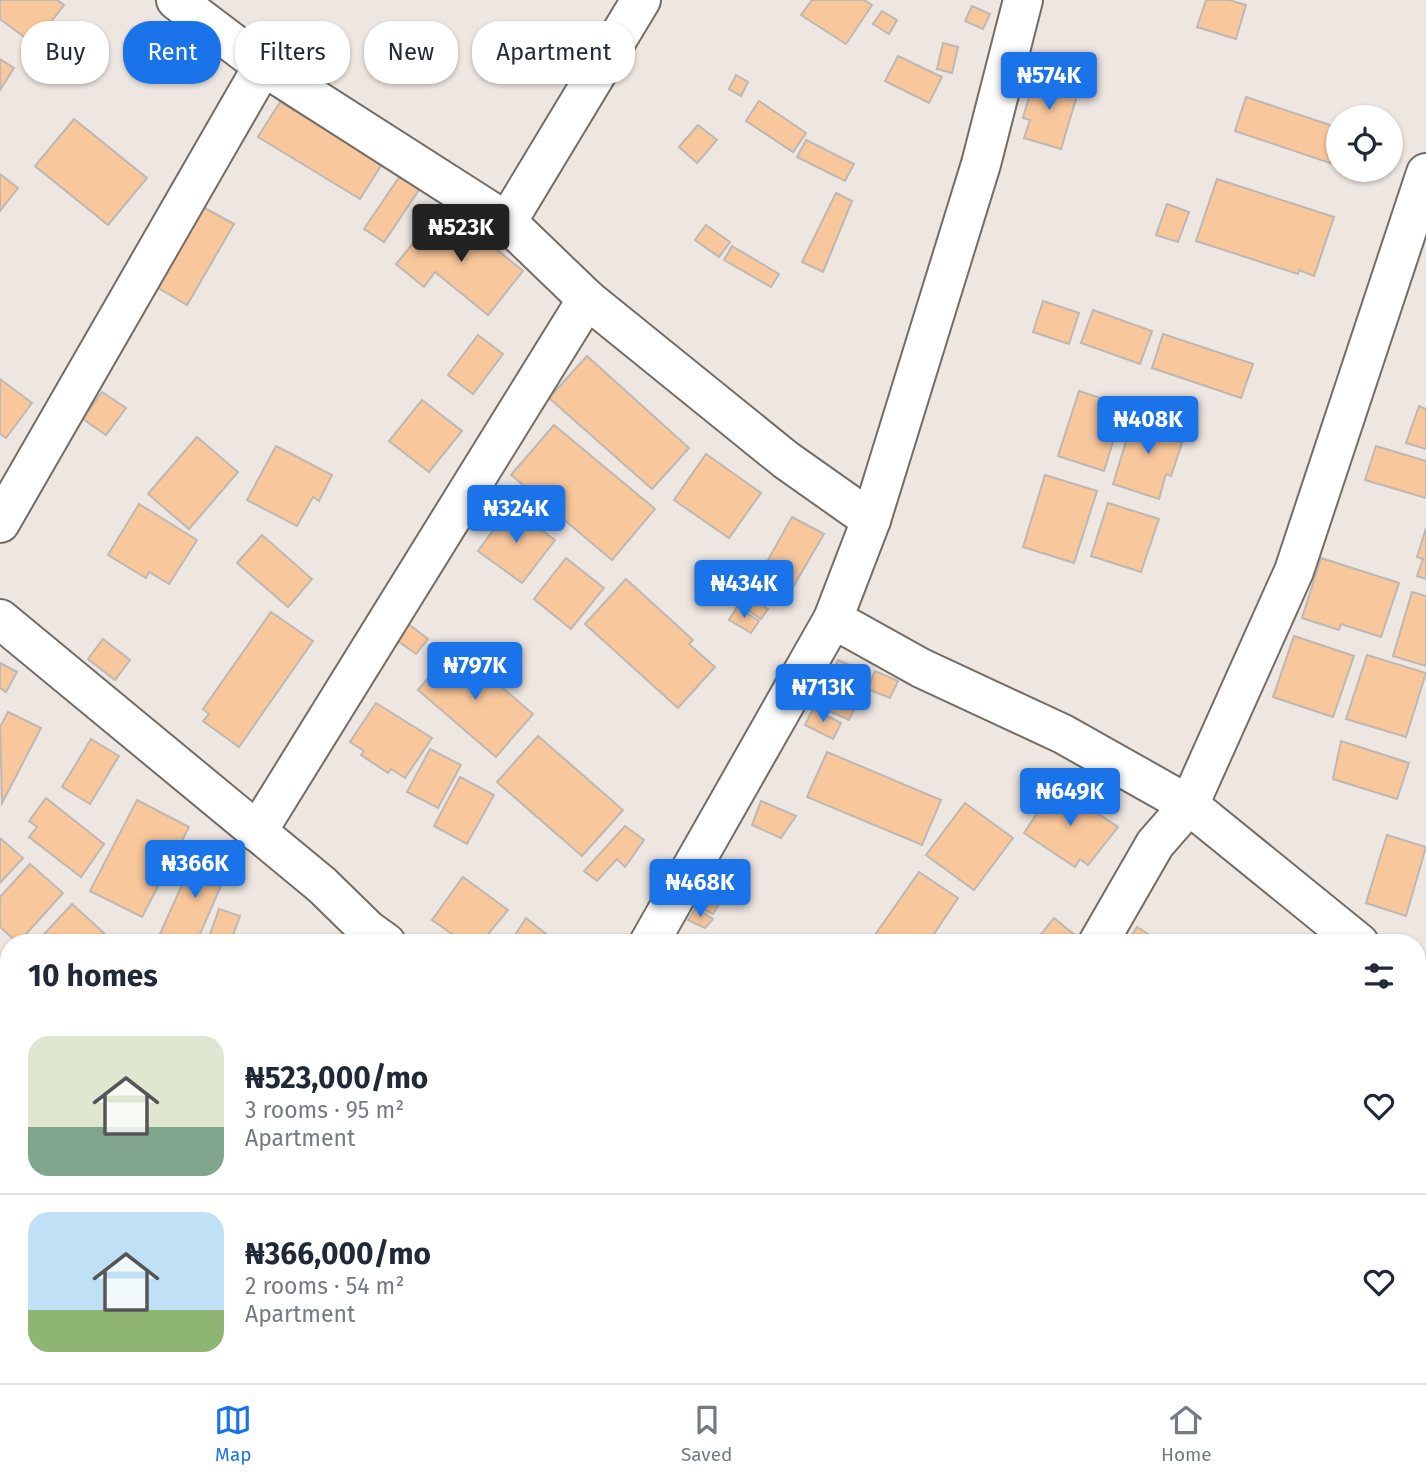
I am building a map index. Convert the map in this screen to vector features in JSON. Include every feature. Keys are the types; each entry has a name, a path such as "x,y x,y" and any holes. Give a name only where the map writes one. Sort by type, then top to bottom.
{"street":[{"path":"176,0 235,45"},
{"path":"507,222 641,0"},
{"path":"654,934 833,619 871,520 981,164 1023,0"},
{"path":"0,523 253,84"},
{"path":"291,84 507,222 587,299 786,460 871,520"},
{"path":"1103,934 1155,844 1189,806 1294,571 1426,173"},
{"path":"257,832 587,299"},
{"path":"0,619 376,934"},
{"path":"833,619 921,668 1063,734 1189,806 1348,934"}],"building":[{"path":"0,0 57,0 64,5 52,21 21,21 21,34 0,19"},
{"path":"812,0 864,0 872,5 846,44 801,15"},
{"path":"1206,0 1229,0 1246,5 1236,39 1197,27"},
{"path":"972,6 990,14 983,29 965,21"},
{"path":"882,11 897,20 889,34 873,24"},
{"path":"943,43 958,47 952,73 937,69"},
{"path":"898,56 942,77 929,103 885,81"},
{"path":"0,59 14,68 0,90"},
{"path":"736,75 748,82 741,96 729,89"},
{"path":"1035,76 1079,89 1061,149 1024,138 1030,120 1023,118"},
{"path":"1246,97 1326,124 1326,162 1235,131"},
{"path":"759,101 806,133 793,152 746,121"},
{"path":"280,102 382,164 360,199 258,137"},
{"path":"74,119 147,178 108,225 35,166"},
{"path":"698,125 717,140 697,163 679,147"},
{"path":"806,140 854,164 845,181 797,157"},
{"path":"406,167 425,181 384,242 364,229"},
{"path":"0,174 18,188 0,211"},
{"path":"1217,179 1334,217 1314,276 1299,270 1298,274 1196,241"},
{"path":"836,193 852,201 823,272 802,262"},
{"path":"1167,204 1189,212 1178,242 1156,235"},
{"path":"201,206 234,224 187,305 155,286"},
{"path":"438,213 470,239 475,232 523,271 488,315 435,272 424,287 396,264"},
{"path":"706,225 730,242 719,257 695,240"},
{"path":"732,246 779,274 771,287 724,260"},
{"path":"1043,301 1079,313 1069,344 1033,332"},
{"path":"1093,310 1152,331 1140,364 1081,343"},
{"path":"1163,334 1253,364 1241,398 1152,368"},
{"path":"478,335 503,354 473,394 448,375"},
{"path":"587,356 689,448 652,489 549,398"},
{"path":"0,379 32,403 6,438 0,434"},
{"path":"1079,391 1124,406 1104,471 1058,456"},
{"path":"102,392 126,408 106,435 83,419"},
{"path":"422,400 462,431 429,472 389,441"},
{"path":"1419,406 1426,409 1426,449 1406,443"},
{"path":"1135,412 1179,425 1173,440 1182,443 1171,476 1166,474 1159,499 1113,484"},
{"path":"554,425 655,509 612,560 511,475"},
{"path":"197,437 238,472 189,529 148,494"},
{"path":"276,446 332,475 319,501 313,497 297,526 247,500"},
{"path":"1376,446 1426,461 1426,498 1365,480"},
{"path":"706,454 761,493 729,538 674,500"},
{"path":"1045,475 1097,491 1074,563 1023,547"},
{"path":"1108,503 1159,519 1141,572 1091,556"},
{"path":"139,504 197,540 169,584 149,572 146,578 108,555"},
{"path":"510,507 555,540 522,583 478,551"},
{"path":"792,517 824,534 793,587 763,569"},
{"path":"1426,528 1426,579 1417,576 1423,559 1417,557"},
{"path":"262,535 312,579 288,607 237,563"},
{"path":"566,558 604,588 571,629 534,599"},
{"path":"1321,558 1399,583 1381,637 1341,624 1339,630 1302,618"},
{"path":"763,574 782,587 769,605 750,592"},
{"path":"626,579 693,640 689,644 715,667 678,708 585,624"},
{"path":"1412,592 1426,596 1426,666 1393,656"},
{"path":"750,596 768,609 761,619 742,606"},
{"path":"737,607 759,621 751,633 729,620"},
{"path":"271,612 313,641 239,747 203,721 209,714 203,709"},
{"path":"403,620 428,639 416,654 391,636"},
{"path":"1294,636 1354,656 1333,717 1273,697"},
{"path":"103,639 130,660 115,680 88,659"},
{"path":"455,647 533,714 496,757 418,690"},
{"path":"1367,655 1426,673 1406,737 1346,719"},
{"path":"838,660 870,674 849,720 818,706"},
{"path":"0,663 17,672 6,692 0,688"},
{"path":"875,671 898,681 890,698 867,689"},
{"path":"376,703 432,738 405,778 391,769 388,773 361,755 364,751 350,742"},
{"path":"813,709 841,723 833,739 805,725"},
{"path":"8,712 41,728 2,803 0,727"},
{"path":"538,736 623,810 582,856 497,782"},
{"path":"91,739 119,756 90,804 62,787"},
{"path":"1341,741 1409,763 1397,799 1333,779"},
{"path":"430,749 461,765 438,808 407,792"},
{"path":"827,752 941,800 922,845 807,797"},
{"path":"460,777 494,795 467,844 434,826"},
{"path":"1056,785 1118,827 1088,865 1080,859 1075,867 1024,833"},
{"path":"46,798 104,844 81,877 29,837 37,827 29,821"},
{"path":"137,800 189,827 142,917 90,891"},
{"path":"761,801 796,816 781,838 752,825"},
{"path":"965,803 1013,838 974,890 926,855"},
{"path":"625,826 644,840 625,867 617,859 597,881 584,871"},
{"path":"1387,835 1426,847 1406,916 1366,903"},
{"path":"0,838 23,858 0,883"},
{"path":"198,849 231,863 200,934 160,934"},
{"path":"30,864 63,893 26,934 8,934 0,927 0,897"},
{"path":"919,872 958,898 934,934 876,934"},
{"path":"463,877 508,910 488,934 452,934 432,920"},
{"path":"709,883 728,893 722,900 704,889"},
{"path":"699,892 719,904 713,914 693,904"},
{"path":"72,904 104,933 103,934 44,934"},
{"path":"696,908 713,919 705,928 688,920"},
{"path":"219,909 240,916 233,934 210,934"},
{"path":"526,918 546,934 516,934"},
{"path":"1054,918 1074,934 1041,934"},
{"path":"1137,927 1148,934 1133,934"}]}
